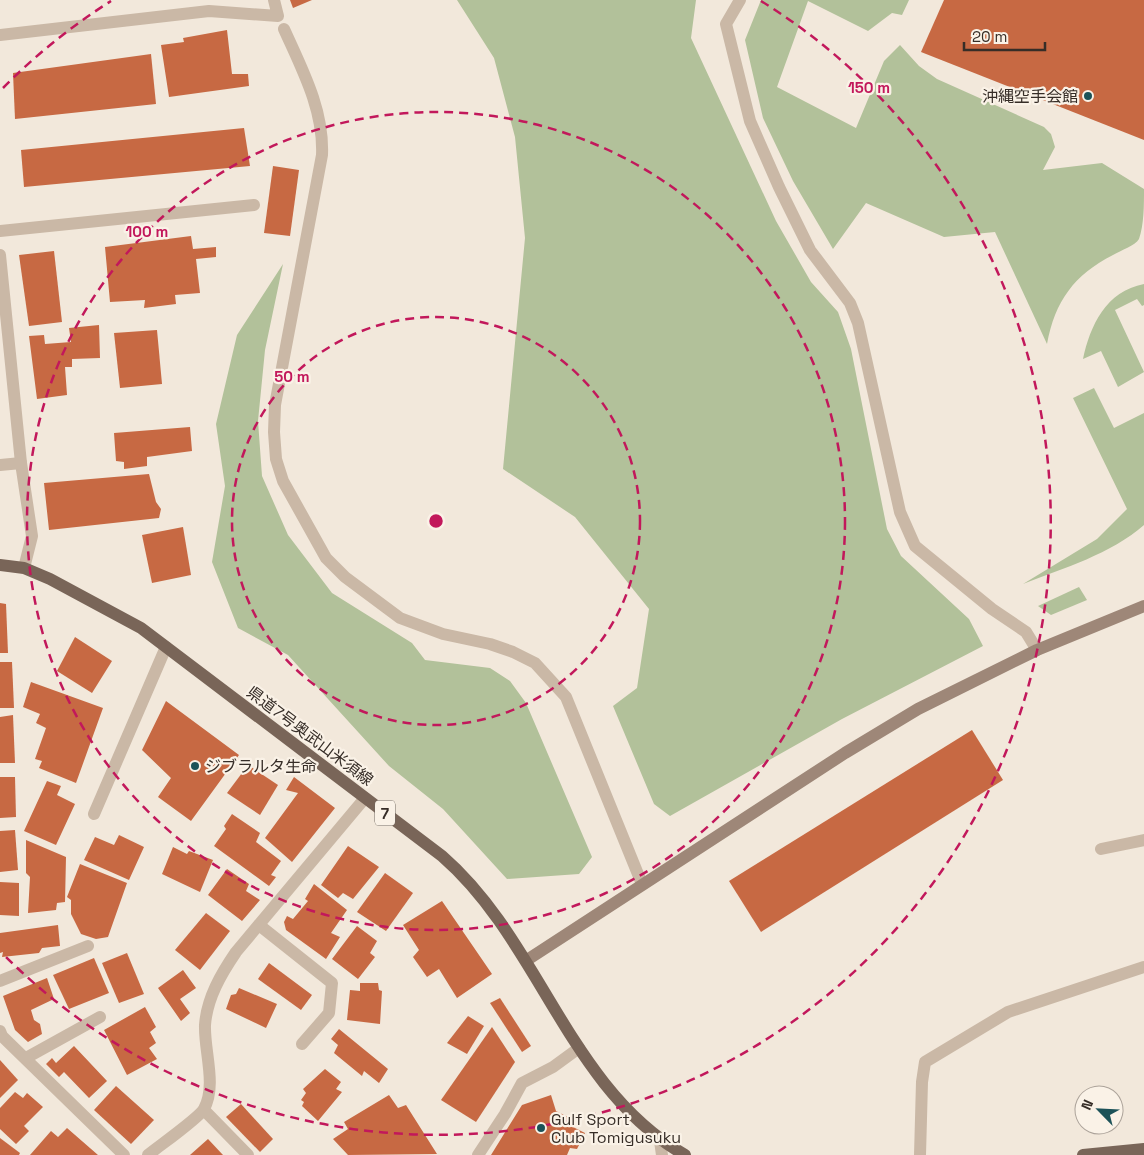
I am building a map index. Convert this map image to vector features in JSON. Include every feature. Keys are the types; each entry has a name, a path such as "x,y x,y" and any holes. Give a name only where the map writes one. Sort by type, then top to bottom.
{"main road":[{"name":"県道7号奥武山米須線","path":"0,565 24,568 111,610 166,647 460,872 478,890 527,960 564,1026 610,1091 632,1116 660,1141 685,1155"},
{"path":"1083,1155 1144,1149"}],"street":[{"path":"0,35 209,11 278,16 274,0"},
{"path":"740,0 726,24 750,121 779,187 810,250 850,303 858,323 900,512 915,546 992,609 1026,632 1036,650"},
{"path":"284,29 311,93 319,115 323,136 322,155 275,405 276,459 283,481 326,558 345,577 400,618 443,634 490,644 513,652 535,663 552,679 566,696 642,884"},
{"path":"0,231 254,205"},
{"path":"0,255 21,463 32,536 24,568"},
{"path":"0,465 21,463"},
{"path":"527,960 844,752 918,709 1036,650 1144,606"},
{"path":"94,814 166,647"},
{"path":"148,1155 204,1110 209,1084 205,1025 211,997 222,974 236,952 365,798"},
{"path":"1102,849 1144,840"},
{"path":"259,925 332,983 329,1013 302,1044"},
{"path":"0,981 88,946"},
{"path":"920,1155 922,1082 925,1062 1008,1012 1144,967"},
{"path":"26,1058 100,1017"},
{"path":"0,1030 2,1036 124,1155"},
{"path":"478,1155 505,1114 522,1083 553,1067 579,1048"},
{"path":"204,1110 248,1155"},
{"path":"660,1141 662,1155"}],"green space":[{"path":"457,0 696,0 691,38 776,221 811,282 838,312 851,349 887,529 901,556 969,619 983,646 842,719 670,816 654,804 613,706 637,688 649,609 575,517 503,469 525,238 515,137 494,58"},
{"path":"761,0 909,0 902,15 892,13 868,31 808,1 777,87 856,128 884,61 900,45 919,66 937,79 1044,127 1051,134 1055,147 1043,170 1102,163 1144,189 1143,221 1139,239 1131,246 1087,271 1068,291 1055,315 1047,344 995,232 944,237 866,203 833,249 793,181 763,118 745,40"},
{"path":"283,264 265,350 258,421 262,476 288,535 332,593 412,643 425,660 490,668 510,681 526,703 592,857 579,874 507,879 443,809 389,766 288,655 238,628 212,562 225,486 216,424 237,335"},
{"path":"1144,284 1144,305 1142,306 1137,299 1115,310 1144,372 1118,387 1101,351 1083,359 1086,347 1095,323 1110,302 1119,294"},
{"path":"1094,388 1114,428 1144,413 1144,525 1102,552 1023,584 1097,539 1127,509 1073,398"},
{"path":"1079,587 1087,600 1051,615 1038,606"}],"building":[{"path":"290,0 312,0 293,8"},
{"name":"沖縄空手会館","path":"944,0 1144,0 1144,140 921,52"},
{"path":"227,30 232,74 248,74 249,86 169,97 161,45 184,42 183,38"},
{"path":"151,54 156,104 15,119 13,73"},
{"path":"244,128 250,166 24,187 21,150"},
{"path":"273,166 299,170 290,236 264,233"},
{"path":"191,236 193,249 216,247 216,257 196,259 200,293 175,295 176,304 144,308 145,300 110,302 105,247"},
{"path":"54,251 62,322 29,326 19,255"},
{"path":"99,325 100,358 72,359 72,367 65,367 67,395 37,399 29,336 44,335 45,344 71,342 69,328"},
{"path":"157,330 162,384 120,388 114,333"},
{"path":"190,427 192,451 147,457 147,466 124,469 124,462 116,461 114,433"},
{"path":"149,474 156,502 161,509 159,518 49,530 44,483"},
{"path":"183,527 191,575 152,583 142,535"},
{"path":"0,603 6,604 8,653 0,653"},
{"path":"75,637 112,661 92,693 57,671"},
{"path":"0,662 12,662 14,708 0,708"},
{"path":"31,682 103,708 76,783 39,768 42,761 35,759 46,728 36,723 40,714 23,707"},
{"name":"ジブラルタ生命","path":"166,701 239,755 191,821 158,797 171,778 142,750"},
{"path":"13,715 15,763 0,763 0,717"},
{"path":"972,730 1003,780 761,932 729,881"},
{"path":"248,765 278,785 260,815 227,793"},
{"path":"0,777 15,777 16,817 0,818"},
{"path":"294,777 335,808 292,862 265,838 298,793 286,790"},
{"path":"47,781 61,786 57,795 75,804 56,845 24,831"},
{"path":"232,814 260,833 256,842 281,861 271,875 276,877 269,886 214,846 226,829 224,826"},
{"path":"15,830 18,870 0,872 0,831"},
{"path":"119,835 144,847 129,880 84,860 95,837 114,845"},
{"path":"26,840 66,857 65,902 57,903 56,910 28,913 30,877 26,873"},
{"path":"348,846 379,867 353,899 343,893 338,898 321,885"},
{"path":"173,847 187,854 189,851 213,860 200,892 162,874"},
{"path":"80,864 127,883 108,937 96,939 81,934 71,914 71,900 67,897"},
{"path":"227,869 249,884 246,891 260,900 242,921 208,895"},
{"path":"385,873 413,893 386,931 357,912"},
{"path":"0,882 19,883 19,916 0,915"},
{"path":"314,884 347,910 331,933 340,937 326,959 286,930 284,922 287,916 293,919 308,901 305,899"},
{"path":"442,901 492,974 457,998 439,969 427,977 413,957 419,950 403,925"},
{"path":"206,913 230,931 200,970 175,950"},
{"path":"58,925 60,946 42,948 39,953 2,957 3,952 0,953 0,933"},
{"path":"357,926 377,941 370,953 375,957 358,979 332,959"},
{"path":"127,953 144,994 119,1003 102,963"},
{"path":"94,958 109,993 69,1009 53,975"},
{"path":"269,963 312,995 301,1010 258,979"},
{"path":"183,970 196,988 180,999 190,1013 181,1021 158,988"},
{"path":"47,978 54,999 31,1010 34,1020 40,1024 42,1034 28,1042 15,1030 3,996"},
{"path":"360,983 378,983 379,990 382,991 380,1024 347,1020 350,990 360,991"},
{"path":"239,988 277,1004 266,1028 226,1009 231,995 236,994"},
{"path":"500,998 531,1046 522,1052 490,1003"},
{"path":"145,1007 156,1027 150,1032 156,1043 149,1048 157,1059 127,1075 104,1030"},
{"path":"468,1016 484,1026 467,1054 447,1043"},
{"path":"492,1027 515,1062 476,1122 441,1100"},
{"path":"339,1029 388,1069 379,1083 364,1071 362,1076 334,1053 338,1045 331,1039"},
{"path":"74,1046 107,1081 89,1098 64,1072 59,1077 46,1064 52,1058 56,1063"},
{"path":"0,1060 18,1080 0,1098"},
{"path":"325,1069 341,1082 336,1089 342,1092 318,1121 302,1106 304,1102 301,1100 306,1093 303,1089"},
{"path":"116,1086 154,1120 131,1144 94,1110"},
{"path":"15,1092 23,1098 27,1093 43,1107 24,1126 29,1131 16,1144 0,1129 0,1108"},
{"path":"389,1095 398,1108 406,1105 437,1154 348,1155 333,1139 348,1129 344,1122"},
{"name":"Gulf Sport Club Tomigusuku","path":"551,1095 556,1111 568,1117 565,1123 585,1133 577,1149 570,1148 567,1155 491,1155 522,1105"},
{"path":"241,1104 273,1139 260,1152 226,1117"},
{"path":"67,1128 98,1155 30,1155 51,1131 58,1137"},
{"path":"0,1138 20,1153 19,1155 0,1155"},
{"path":"208,1139 223,1155 190,1155"}],"place":[{"name":"沖縄空手会館","path":"1088,96"},
{"name":"ジブラルタ生命","path":"195,766"},
{"name":"Gulf Sport Club Tomigusuku","path":"541,1128"}]}
